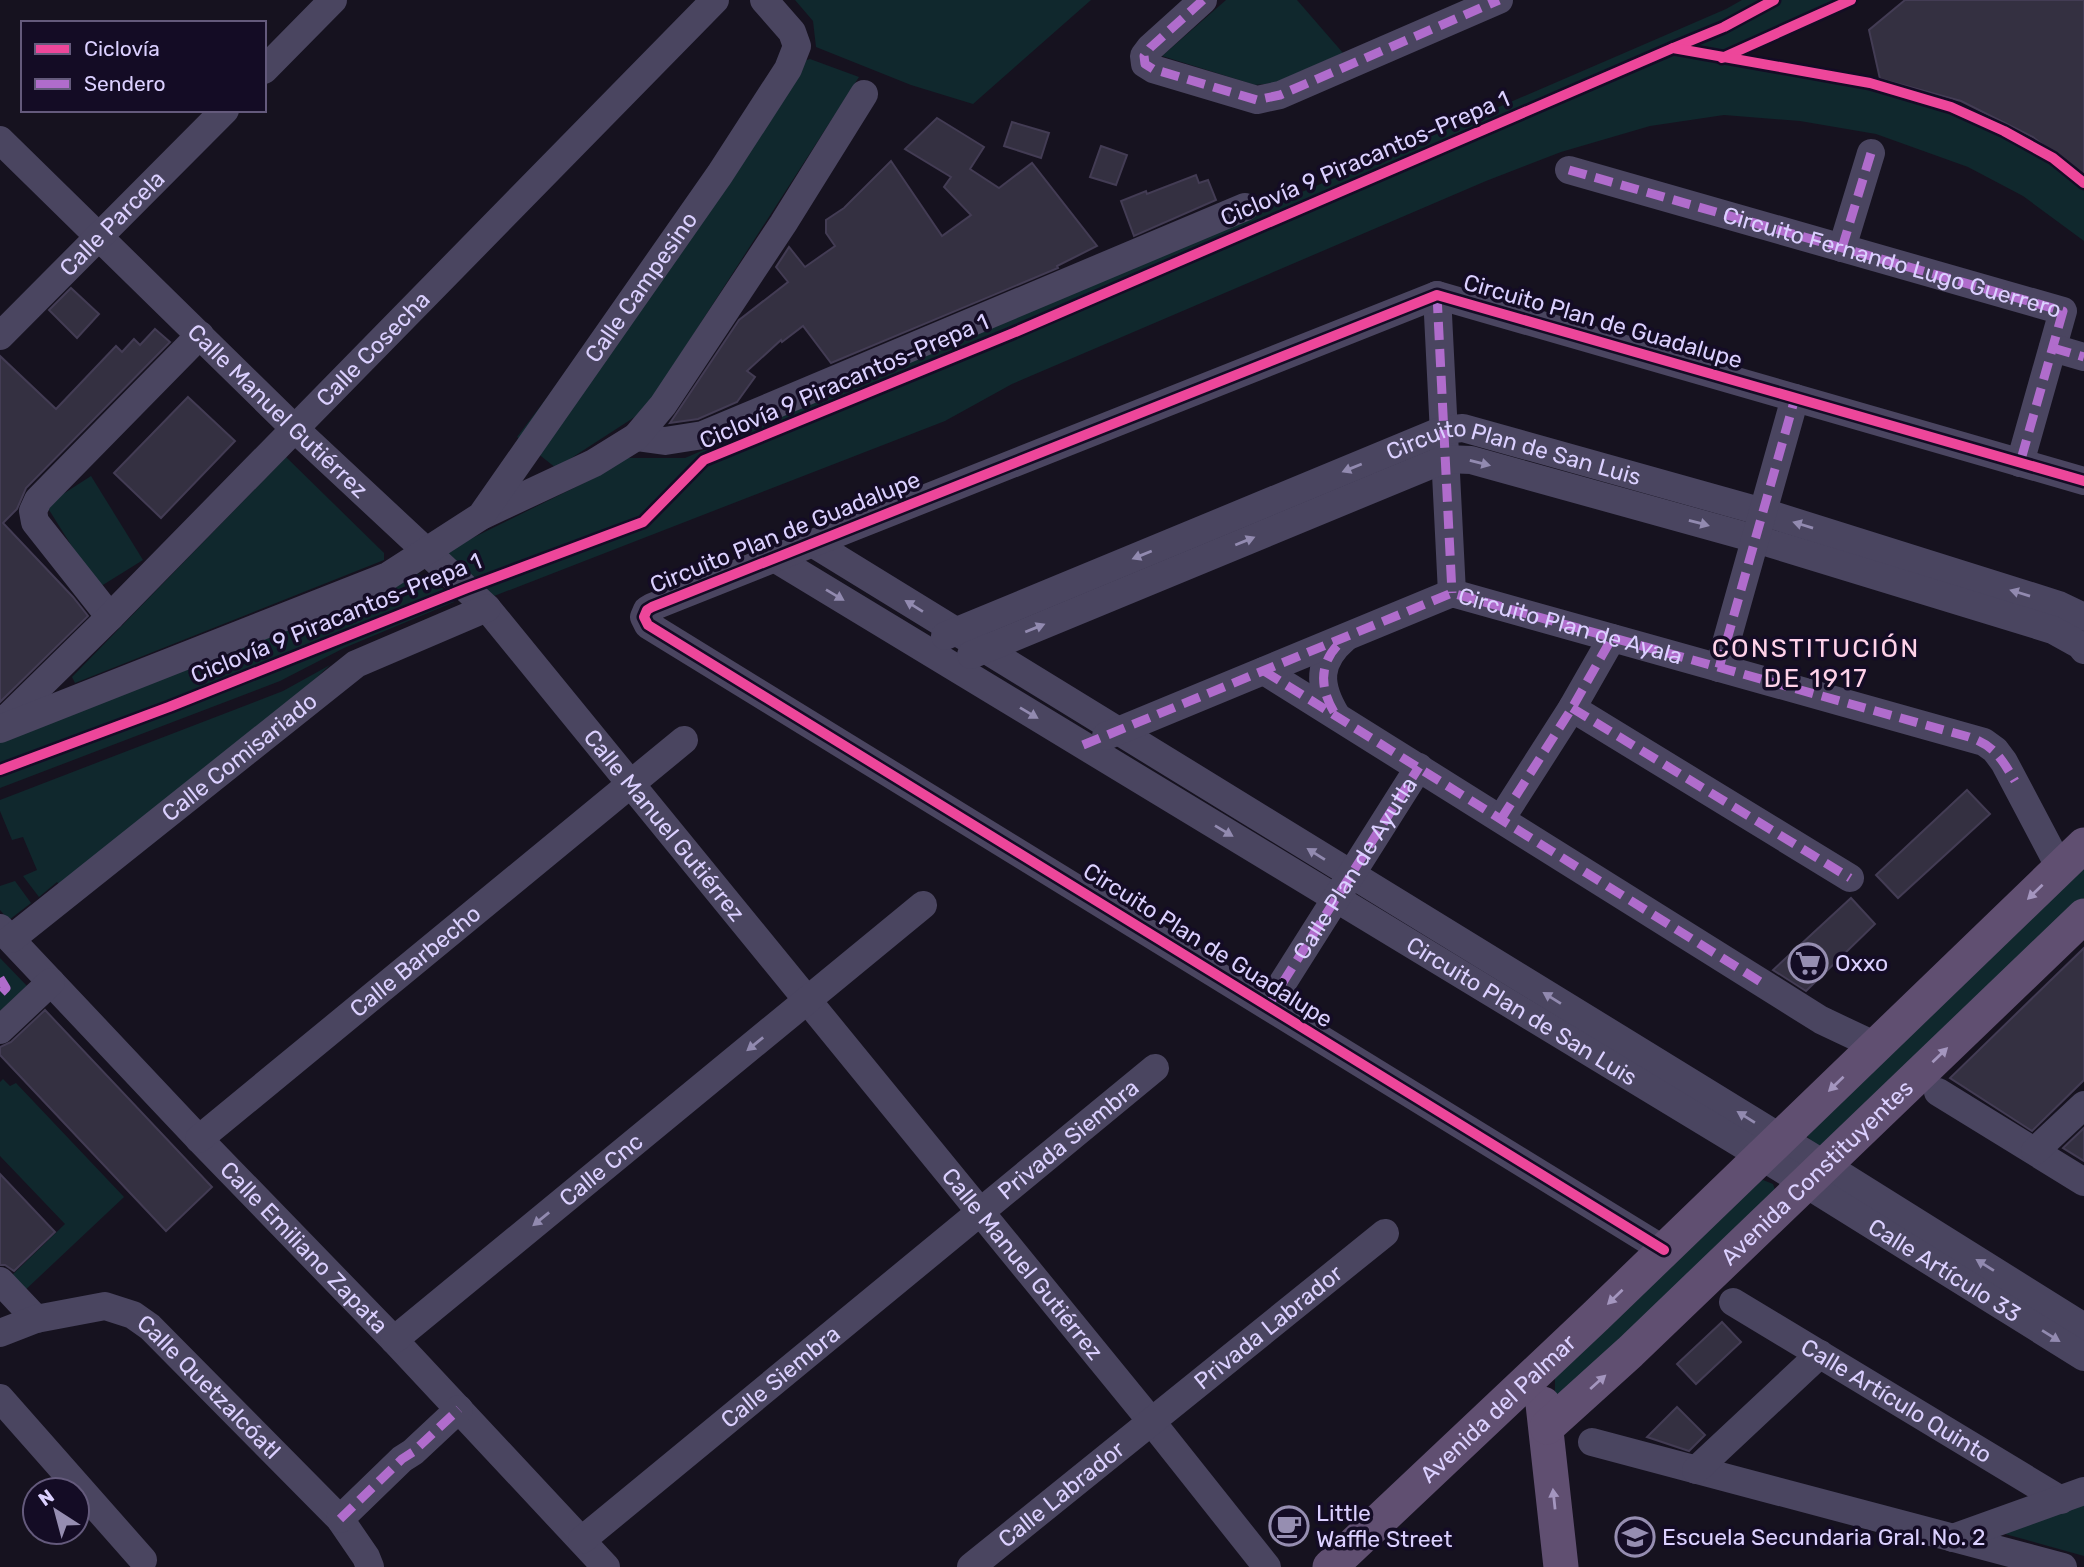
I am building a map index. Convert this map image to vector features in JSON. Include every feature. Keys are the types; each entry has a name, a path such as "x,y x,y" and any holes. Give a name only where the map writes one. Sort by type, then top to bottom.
{"main road":[{"path":"1664,1250 2072,856"},
{"name":"Avenida Constituyentes","path":"1547,1427 1630,1352 2084,916"},
{"name":"Avenida del Palmar","path":"1330,1567 1664,1250"},
{"path":"1538,1370 1547,1427 1561,1567"}],"street":[{"path":"266,68 333,0"},
{"name":"Calle Cosecha","path":"0,727 715,0"},
{"name":"Calle Campesino","path":"0,727 387,576 481,516 720,174 788,69 797,46 792,32 764,0"},
{"path":"1203,0 1150,48 1144,55 1145,64 1153,69 1256,100 1280,94 1499,0"},
{"path":"481,516 594,463 636,437 663,405 701,348 864,94"},
{"name":"Calle Parcela","path":"0,335 223,112"},
{"name":"Calle Manuel Gutiérrez","path":"0,140 294,428 487,608 1151,1421 1267,1567"},
{"path":"1842,248 1871,153"},
{"name":"Circuito Fernando Lugo Guerrero","path":"1569,170 2063,311 2020,463"},
{"path":"636,437 665,441 704,435 1245,207"},
{"path":"1437,295 1452,593"},
{"name":"Circuito Plan de Guadalupe","path":"1664,1250 648,625 645,613 652,607 1437,295 2084,481"},
{"path":"110,617 35,522 33,511 38,500 200,335"},
{"path":"2053,348 2084,357"},
{"path":"1718,668 1795,398"},
{"name":"Circuito Plan de San Luis","path":"919,646 1443,430 1463,428 1759,526 2053,630 2084,650"},
{"name":"Circuito Plan de San Luis","path":"949,664 1445,459 1471,460 1759,526 2059,605 2084,617"},
{"name":"Circuito Plan de San Luis","path":"814,544 1351,875 1815,1175"},
{"name":"Circuito Plan de San Luis","path":"776,559 1336,899 1770,1147"},
{"name":"Circuito Plan de Ayala","path":"1083,745 1452,593 1984,742 1995,750 2072,856"},
{"name":"Calle Comisariado","path":"6,933 356,664 487,608"},
{"path":"1336,715 1328,701 1323,673 1332,649 1346,637"},
{"path":"1501,819 1572,708 1612,638"},
{"path":"1264,671 1821,1020 1876,1046"},
{"path":"1572,708 1850,878"},
{"name":"Calle Barbecho","path":"199,1139 684,740"},
{"name":"Calle Plan de Ayutla","path":"1268,1006 1419,767"},
{"name":"Calle Cnc","path":"394,1340 923,905"},
{"name":"Calle Emiliano Zapata","path":"6,933 606,1567"},
{"path":"0,1030 51,982"},
{"name":"Privada Siembra","path":"980,1212 1155,1068"},
{"path":"1938,1092 2084,1182"},
{"path":"2035,1151 2084,1105"},
{"name":"Calle Artículo 33","path":"1815,1175 2084,1327"},
{"name":"Calle Artículo 33","path":"1815,1175 2084,1357"},
{"name":"Calle Siembra","path":"582,1540 980,1212"},
{"name":"Privada Labrador","path":"1151,1421 1385,1233"},
{"path":"0,1281 36,1319"},
{"name":"Calle Artículo Quinto","path":"1733,1302 1820,1354 2072,1495"},
{"name":"Calle Quetzalcóatl","path":"0,1333 36,1319 105,1306 132,1315 150,1327 340,1519 370,1567"},
{"path":"1696,1469 1820,1354"},
{"path":"0,1398 143,1560"},
{"path":"340,1519 459,1409"},
{"name":"Calle Labrador","path":"971,1567 1151,1421"},
{"path":"1592,1442 2063,1567"},
{"path":"1953,1538 2072,1495"}],"green space":[{"path":"795,0 1091,0 973,104 911,85 816,47 813,21"},
{"path":"1226,0 1297,0 1343,53 1274,83 1255,85 1162,56"},
{"path":"1742,0 1841,0 1730,48 1732,57 1875,77 1960,104 2032,139 2084,176 2084,241 2023,196 1968,167 1876,134 1800,121 1724,115 1650,126 1561,152 1486,181 1012,384 945,421 489,598 446,551 600,475 626,458 685,458"},
{"path":"810,59 859,77 644,411 556,468 517,437 622,299 780,69"},
{"path":"286,457 384,553 384,560 75,683 72,677"},
{"path":"91,476 143,560 98,588 46,505"},
{"path":"417,573 447,591 454,602 344,648 280,681 0,788 0,742"},
{"path":"330,665 296,697 60,885 57,882 39,897 23,876 37,870 23,837 12,840 0,811 0,800 283,691"},
{"path":"2084,861 2084,898 1828,1146 1817,1147 1807,1136"},
{"path":"15,881 31,903 9,920 0,910 0,886"},
{"path":"0,958 27,986 0,1011"},
{"path":"3,1079 10,1086 16,1083 124,1197 22,1293 7,1280 65,1224 0,1156 0,1082"},
{"path":"1763,1180 1773,1184 1776,1193 1555,1399 1555,1369 1754,1181"},
{"path":"2084,1502 2084,1556 1998,1532"}],"building":[{"path":"1905,0 2084,0 2084,178 2033,137 1961,101 1880,79 1869,30"},
{"path":"937,118 984,147 970,169 999,188 1032,163 1097,246 1057,266 1058,268 831,363 803,326 782,342 781,340 747,371 755,377 737,402 698,419 670,423 739,320 788,282 776,267 789,247 805,267 835,246 826,233 826,220 844,208 891,161 942,236 971,215 944,187 951,177 905,149"},
{"path":"1012,122 1049,133 1041,158 1004,146"},
{"path":"1101,146 1127,155 1116,185 1090,177"},
{"path":"1196,175 1199,183 1208,180 1216,200 1134,236 1121,201"},
{"path":"71,288 99,314 77,338 49,310"},
{"path":"155,329 170,342 26,488 17,509 3,523 88,616 0,702 0,356 56,409 116,346 122,352 134,339 140,345"},
{"path":"188,397 235,441 161,518 114,473"},
{"path":"1967,790 1990,814 1898,898 1876,875"},
{"path":"1851,898 1875,924 1806,991 1773,970"},
{"path":"2084,948 2084,1080 2032,1131 1950,1078"},
{"path":"45,1010 212,1187 166,1231 0,1055 0,1047 11,1042"},
{"path":"2084,1128 2084,1161 2063,1148"},
{"path":"0,1174 55,1232 14,1271 0,1265"},
{"path":"1722,1322 1741,1342 1696,1384 1677,1364"},
{"path":"1677,1407 1705,1435 1689,1451 1647,1437"}],"marked path":[{"path":"1203,0 1150,48 1144,56 1145,64 1153,69 1257,100 1280,95 1499,0"},
{"path":"1842,248 1871,153"},
{"path":"1569,170 2063,311 2020,463"},
{"path":"1437,295 1452,593"},
{"path":"2053,348 2084,357"},
{"path":"1719,668 1795,398"},
{"path":"1083,745 1452,593 1969,737 1985,744 1996,754 2015,781"},
{"path":"1501,819 1572,708 1612,638"},
{"path":"1334,712 1324,684 1325,666 1334,649 1342,641"},
{"path":"1264,671 1767,986"},
{"path":"1572,708 1850,878"},
{"path":"1268,1006 1419,767"},
{"path":"0,978 6,988 0,994"},
{"path":"340,1519 459,1409"}],"cycle path":[{"path":"1673,48 1724,27 1774,0"},
{"path":"1722,58 1851,0"},
{"name":"Ciclovía 9 Piracantos-Prepa 1","path":"0,770 643,522 704,460 1013,333 1673,48 1870,83 1951,107 2004,131 2053,158 2084,183"},
{"path":"1664,1250 648,625 644,617 647,610 1437,295 2084,481"}],"place":[{"name":"Oxxo","path":"1808,963"},
{"name":"Little Waffle Street","path":"1289,1526"},
{"name":"Escuela Secundaria Gral. No. 2","path":"1635,1537"}],"district":[{"name":"CONSTITUCIÓN DE 1917","path":"1816,663"}]}
